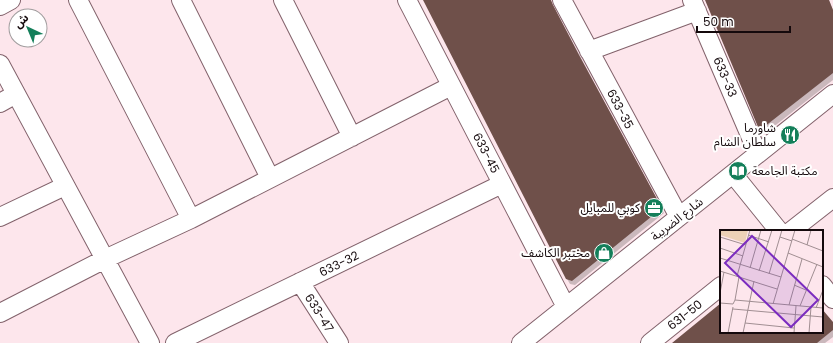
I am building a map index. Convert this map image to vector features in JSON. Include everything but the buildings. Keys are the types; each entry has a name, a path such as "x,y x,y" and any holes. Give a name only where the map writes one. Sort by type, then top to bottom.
{"street":[{"path":"0,6 11,0"},
{"path":"78,0 190,219"},
{"path":"181,0 270,178"},
{"path":"282,0 352,137"},
{"name":"633-45","path":"407,0 566,307"},
{"name":"633-35","path":"562,0 679,217"},
{"path":"589,51 695,6"},
{"name":"633-33","path":"695,6 758,154"},
{"path":"0,64 150,343"},
{"path":"0,313 105,259 190,219 452,86"},
{"path":"0,103 16,94"},
{"name":"شارع الضريبة","path":"521,343 833,94"},
{"path":"733,174 778,230"},
{"name":"633-32","path":"175,343 502,184"},
{"path":"0,217 65,186"},
{"path":"792,230 833,198"},
{"name":"633-47","path":"300,282 339,343"},
{"path":"823,286 833,299"},
{"name":"631-50","path":"650,343 720,287"}],"place":[{"name":"شاورما سلطان الشام","path":"790,135"},
{"name":"مكتبة الجامعة","path":"738,171"},
{"name":"كوبي للمبايل","path":"654,208"},
{"name":"مختبر الكاشف","path":"604,253"}]}
